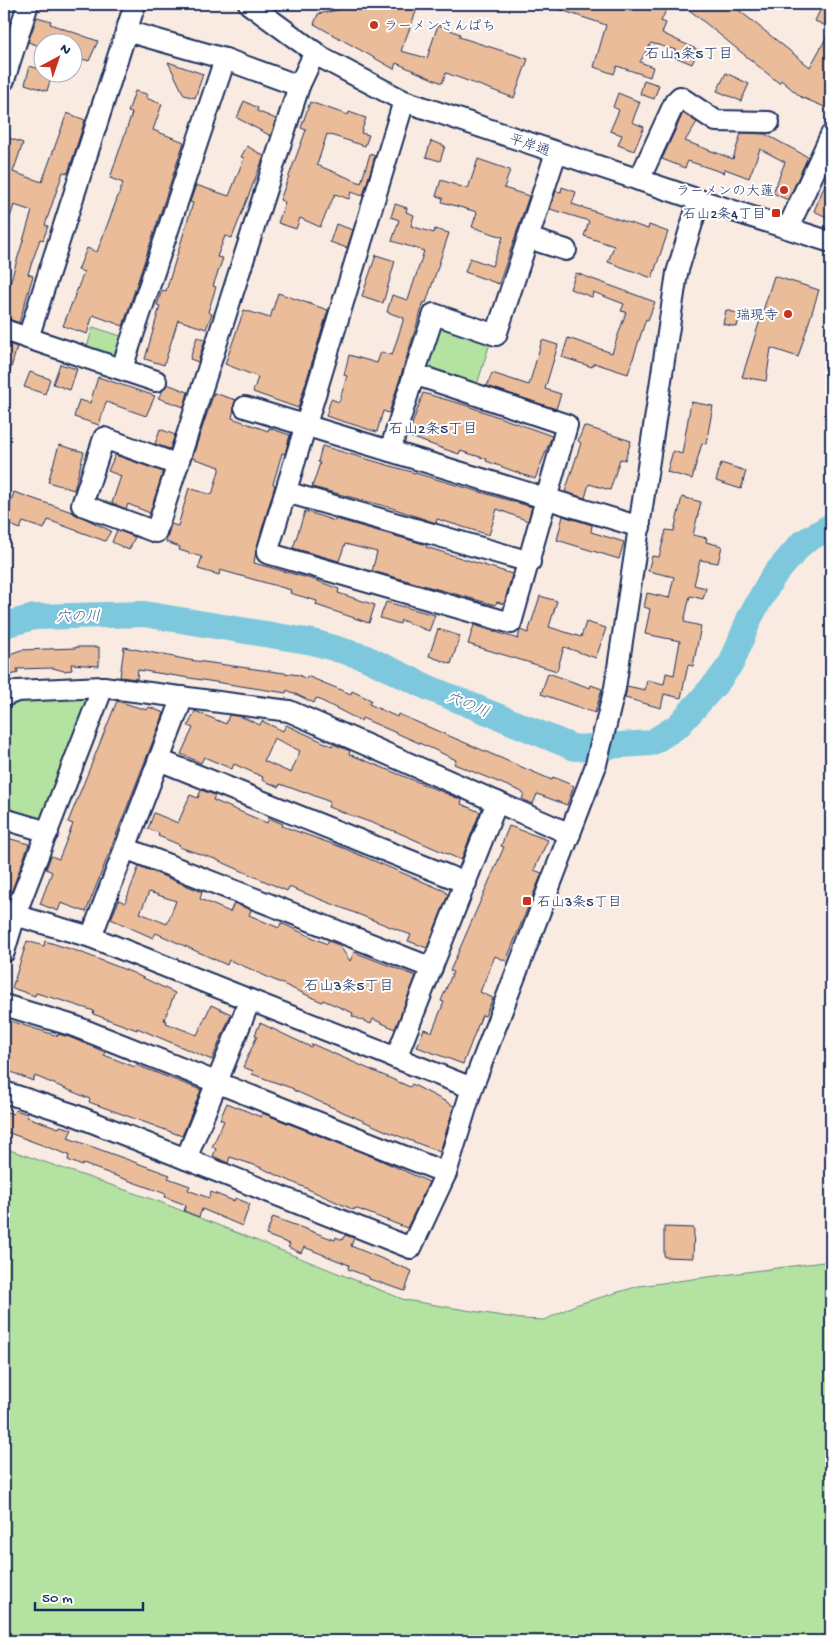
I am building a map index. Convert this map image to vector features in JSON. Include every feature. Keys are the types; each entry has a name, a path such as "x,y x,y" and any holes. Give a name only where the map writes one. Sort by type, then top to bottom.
{"street":[{"path":"4,80 28,4"},
{"path":"28,338 135,4"},
{"name":"平岸通","path":"249,4 315,52 404,101 556,153 831,242"},
{"path":"126,31 225,59 299,86"},
{"path":"178,465 104,438 82,505 156,532 178,465 299,86 315,52"},
{"path":"122,368 225,59"},
{"path":"639,180 675,102 680,98 716,121 769,122"},
{"path":"404,101 267,553 511,624 548,499 567,425 414,374"},
{"path":"788,228 831,135"},
{"path":"390,451 434,314 496,334 556,153"},
{"path":"4,1092 72,1114 411,1248 446,1173 472,1088 595,768 615,688 677,273 699,200"},
{"path":"528,238 566,250"},
{"path":"4,330 122,368 156,381"},
{"path":"245,407 640,527"},
{"path":"286,492 530,562"},
{"path":"4,696 17,691 103,687 289,711 570,834"},
{"path":"4,952 9,913 48,832 103,687"},
{"path":"91,937 183,697"},
{"path":"159,760 466,883"},
{"path":"396,1058 497,802"},
{"path":"4,819 48,832"},
{"path":"125,848 432,968"},
{"path":"9,913 91,937 472,1088"},
{"path":"186,1159 250,1000"},
{"path":"4,1005 74,1026 446,1173"}],"green space":[{"path":"438,326 490,343 476,388 424,371"},
{"path":"93,327 124,337 119,352 112,356 87,347"},
{"path":"92,696 46,821 4,812 4,706 18,701"},
{"path":"4,1148 160,1202 405,1300 521,1319 545,1320 575,1305 639,1286 831,1261 831,1641 4,1641"}],"building":[{"path":"366,4 419,4 401,51 427,58 438,25 460,34 459,37 528,59 514,98 446,73 442,83 396,63 394,69 314,24 318,14"},
{"path":"549,4 669,4 661,21 666,23 662,33 698,50 692,64 673,56 676,50 651,43 640,62 653,67 650,77 617,66 614,74 594,67 606,25 549,6"},
{"path":"682,4 731,4 810,67 831,29 831,100 827,108 801,97 781,80 779,83"},
{"path":"823,4 831,4 831,28 815,21"},
{"path":"37,17 51,21 50,24 73,32 32,32 32,43 28,42"},
{"path":"82,35 98,41 89,61 82,59"},
{"path":"168,62 203,74 195,98 184,95"},
{"path":"30,66 32,67 32,82 50,82 47,91 25,84"},
{"path":"726,73 749,84 741,101 717,91"},
{"path":"644,80 659,85 654,99 640,94"},
{"path":"135,91 147,94 146,98 162,104 153,130 184,142 123,326 93,315 87,334 63,326 84,272 78,270 87,248 97,252 123,183 110,178 132,113 128,112"},
{"path":"618,93 640,102 632,122 644,127 634,151 618,145 622,135 610,131 619,110 613,107"},
{"path":"244,101 258,108 257,111 276,119 271,136 237,118"},
{"path":"310,102 348,115 349,112 366,118 361,133 369,135 365,146 327,134 317,165 361,183 370,154 375,156 363,196 351,192 349,199 335,194 320,227 300,218 296,229 278,223 285,202 280,200 306,130 301,128"},
{"path":"67,113 85,120 68,173 63,172 45,225 48,226 43,240 40,239 28,274 33,276 19,323 4,317 4,303 32,211 14,205 6,230 4,230 4,136 23,143 13,172 42,182"},
{"path":"683,113 697,122 685,141 733,159 741,133 765,134 808,157 788,200 773,193 785,162 760,149 749,178 725,169 724,173 688,161 685,168 662,159"},
{"path":"431,141 445,146 440,161 426,157"},
{"path":"247,146 264,156 232,238 225,236 217,257 223,258 213,286 216,287 208,312 212,314 206,329 178,320 164,365 145,359 160,306 157,305 162,290 166,291 193,203 190,202 196,185 229,196 244,158 241,157"},
{"path":"478,159 510,170 504,188 529,196 499,284 465,272 470,258 492,266 503,237 472,227 477,212 442,202 443,198 436,196 441,180 468,189"},
{"path":"831,170 831,219 814,211"},
{"path":"562,187 576,192 572,204 648,229 649,225 668,232 652,278 608,262 614,246 584,236 589,221 550,209 556,191 561,192"},
{"path":"395,204 407,208 406,212 414,215 411,226 434,233 435,229 449,233 426,303 424,302 389,413 383,411 377,432 326,416 331,399 339,402 347,376 344,375 349,355 377,363 381,352 392,355 404,318 387,312 392,295 408,300 424,251 392,241 399,220 391,217"},
{"path":"336,224 353,230 347,248 330,242"},
{"path":"376,255 395,261 383,303 362,296"},
{"path":"576,273 655,302 648,320 646,319 628,374 594,363 592,367 562,357 568,338 612,353 626,312 621,311 624,304 593,292 592,297 570,289"},
{"path":"774,276 819,290 798,357 771,348 766,381 742,377"},
{"path":"278,293 328,310 298,408 253,392 258,377 225,364 244,310 270,318"},
{"path":"726,310 740,314 737,327 723,324"},
{"path":"197,337 205,339 198,362 190,359"},
{"path":"542,340 558,345 545,389 561,394 556,409 487,386 492,373 529,385"},
{"path":"4,342 17,347 7,382 4,381"},
{"path":"60,364 77,369 70,390 53,384"},
{"path":"30,372 50,379 45,394 24,387"},
{"path":"98,377 155,396 146,416 106,402 99,425 74,417 79,400 90,403"},
{"path":"167,384 188,392 184,407 158,398"},
{"path":"214,393 236,400 232,418 268,431 269,428 290,435 285,454 282,453 273,484 275,485 254,563 315,580 339,589 338,593 375,605 369,623 316,605 317,601 290,593 291,590 220,570 219,575 198,569 202,557 179,550 180,547 166,542 171,524 178,526 189,488 212,495 220,467 192,458"},
{"path":"423,393 465,405 552,436 535,479 486,461 487,459 460,451 459,454 408,436"},
{"path":"691,402 713,406 706,444 702,443 692,479 667,472 673,451 682,454"},
{"path":"584,426 631,441 625,460 620,459 610,490 589,484 585,498 565,492 581,443 578,441"},
{"path":"160,429 175,435 170,449 155,444"},
{"path":"59,445 84,452 74,490 48,482"},
{"path":"322,446 532,507 528,521 497,509 489,535 437,519 436,523 392,508 312,487 320,463 318,462"},
{"path":"115,455 163,472 150,513 128,504 126,509 112,503 121,476 108,471"},
{"path":"721,463 746,471 741,489 716,481"},
{"path":"14,492 72,512 111,531 105,541 48,520 44,529 23,522 20,529 4,522"},
{"path":"682,497 701,502 693,535 707,538 706,542 722,546 718,563 700,560 694,585 706,588 703,599 690,596 684,622 701,626 693,666 688,665 681,698 664,694 661,708 625,698 627,686 645,690 647,680 664,684 666,673 674,675 680,641 645,634 650,609 644,607 647,593 669,598 674,577 648,571 652,556 659,557 666,530 674,531"},
{"path":"305,511 335,521 336,519 427,545 426,547 512,574 504,604 497,602 495,605 372,571 377,552 345,544 339,561 293,548"},
{"path":"563,516 592,525 591,532 624,542 619,559 557,540"},
{"path":"117,530 135,537 129,550 112,542"},
{"path":"540,596 557,601 549,627 581,637 586,622 606,628 596,658 564,647 557,671 468,644 474,625 518,639 520,630 528,633"},
{"path":"386,602 435,615 429,631 401,620 400,624 380,618"},
{"path":"438,629 460,636 451,664 429,656"},
{"path":"99,647 99,666 71,664 72,670 64,671 53,668 17,669 18,673 4,677 4,656 21,650"},
{"path":"124,647 189,660 299,675 306,679 307,676 351,694 352,691 371,700 369,704 397,717 398,714 552,780 553,777 574,786 567,805 537,794 533,804 522,799 524,794 520,791 454,764 456,760 362,718 361,721 316,698 314,703 287,690 286,693 138,670 137,679 120,677"},
{"path":"548,673 590,688 591,685 602,689 595,713 541,694"},
{"path":"117,701 147,710 149,707 164,713 86,912 61,903 58,911 40,904 52,872 46,869 51,856 59,859 73,824 68,822"},
{"path":"195,711 226,724 229,715 242,717 260,725 262,721 283,731 286,725 332,746 333,744 350,751 349,754 462,800 461,804 480,812 461,860 397,832 328,807 330,802 305,792 280,784 279,787 262,780 263,777 234,764 232,769 204,757 201,763 181,754 193,728 188,726","holes":["274,738 300,751 291,773 264,761"]},
{"path":"201,790 215,795 213,800 267,823 269,818 283,824 282,826 341,847 445,891 448,895 427,948 408,941 411,935 289,887 287,891 215,859 179,847 180,845 158,836 159,833 148,829 154,813 178,823 190,795 198,798"},
{"path":"509,826 548,840 534,870 542,873 506,961 495,956 480,992 493,998 485,1016 482,1015 463,1064 417,1047 424,1029 432,1032 444,1002 441,1001 453,972 450,971 504,847 501,846"},
{"path":"4,837 29,844 8,901 4,900"},
{"path":"139,866 202,892 200,899 230,912 234,903 251,910 249,915 279,928 281,923 327,944 328,941 339,945 350,961 354,952 416,976 395,1029 373,1019 371,1024 352,1016 353,1013 323,1000 322,1002 229,960 227,965 156,933 153,938 111,919 119,900 125,903","holes":["149,892 176,901 167,924 140,913"]},
{"path":"27,941 44,946 45,941 80,952 131,972 175,993 164,1020 167,1021 166,1023 197,1035 211,1005 231,1014 212,1060 137,1028 137,1030 93,1014 94,1011 36,993 35,996 12,988"},
{"path":"4,1019 58,1036 58,1034 69,1037 105,1052 104,1055 201,1090 182,1136 89,1102 90,1099 35,1076 33,1081 4,1069"},
{"path":"260,1023 311,1047 312,1044 410,1087 412,1084 454,1106 440,1152 386,1131 294,1089 252,1074 253,1071 243,1067 257,1036 255,1035"},
{"path":"227,1103 261,1117 262,1113 378,1159 429,1182 407,1228 355,1208 354,1210 257,1166 230,1157 228,1163 213,1156 216,1149 212,1147 224,1121 220,1119"},
{"path":"15,1110 28,1114 27,1117 59,1128 60,1126 72,1129 68,1138 170,1175 168,1178 190,1186 188,1190 209,1198 211,1192 234,1201 235,1198 250,1204 242,1226 202,1209 199,1217 184,1211 186,1205 165,1197 166,1194 83,1164 82,1166 68,1160 69,1155 4,1131 4,1111 13,1114"},
{"path":"273,1217 335,1240 336,1237 342,1240 345,1235 354,1238 351,1246 412,1271 405,1291 369,1279 369,1277 348,1269 349,1265 304,1247 301,1253 288,1247 290,1244 266,1235"},
{"path":"664,1227 694,1228 693,1258 664,1257"}],"waterway":[{"name":"穴の川","path":"4,625 34,617 144,614 313,642 364,657 429,688 575,748 651,743 678,726 719,680 732,662 750,617 772,578 802,543 831,526"}],"place":[{"name":"ラーメンさんぱち","path":"374,25"},
{"name":"ラーメンの大蓮","path":"784,190"},
{"name":"石山2条4丁目","path":"776,213"},
{"name":"瑞現寺","path":"788,314"},
{"name":"石山3条5丁目","path":"527,901"}],"district":[{"name":"石山1条5丁目","path":"689,53"},
{"name":"石山2条5丁目","path":"433,428"},
{"name":"石山3条5丁目","path":"349,985"}]}
